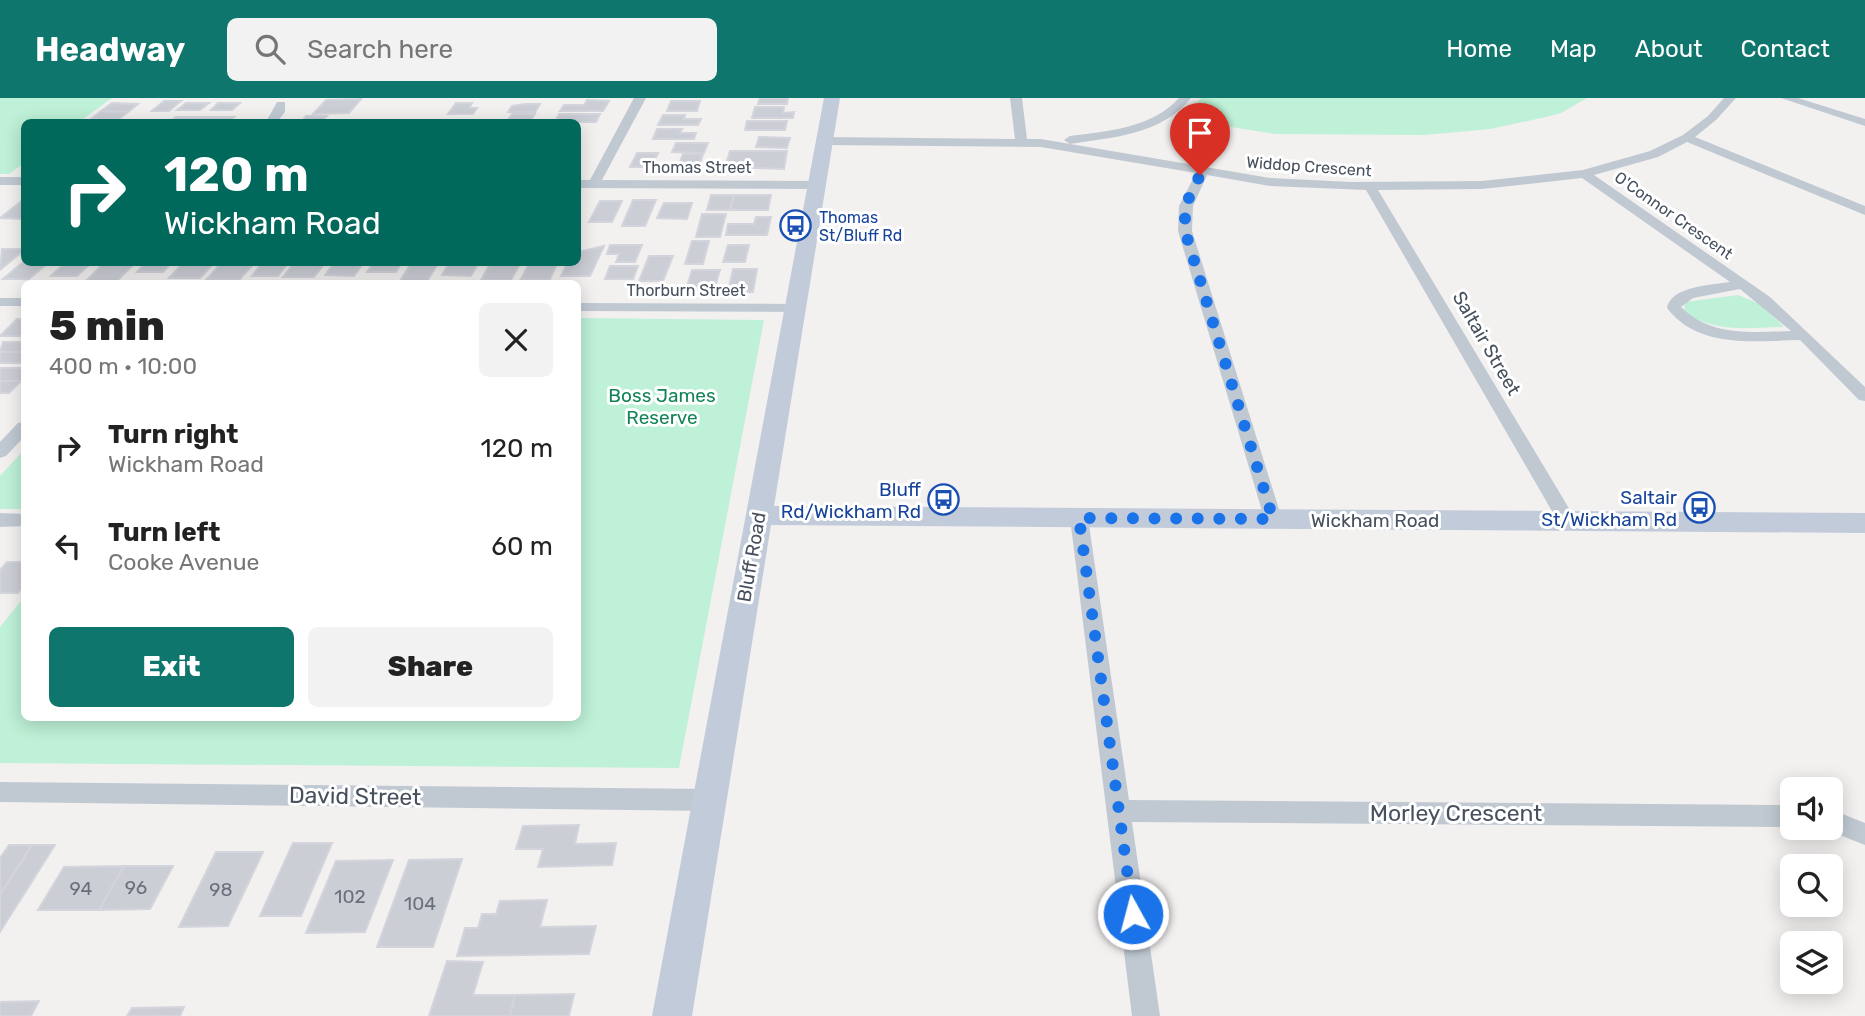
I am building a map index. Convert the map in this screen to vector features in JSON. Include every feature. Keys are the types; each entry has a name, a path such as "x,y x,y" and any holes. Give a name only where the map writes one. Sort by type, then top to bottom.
{"main road":[{"name":"Bluff Road","path":"672,1016 832,98"},
{"name":"Wickham Road","path":"758,515 1865,523"}],"street":[{"path":"594,184 640,98"},
{"path":"1016,98 1021,142"},
{"path":"1102,152 1137,137 1185,98"},
{"name":"Widdop Crescent","path":"824,141 1041,143 1283,183 1370,186 1490,185 1584,174 1654,154 1687,138 1712,118 1730,98"},
{"path":"1787,98 1865,122"},
{"path":"273,119 281,104"},
{"path":"1041,143 1137,137"},
{"path":"1137,137 1146,153 1165,164"},
{"path":"1687,138 1801,182 1865,211"},
{"path":"1203,171 1185,206 1185,231 1273,519"},
{"name":"O'Connor Crescent","path":"1584,174 1743,284 1804,335 1865,396"},
{"path":"0,181 21,181"},
{"name":"Thomas Street","path":"581,184 815,185"},
{"name":"Saltair Street","path":"1370,186 1567,520"},
{"name":"O'Connor Crescent","path":"1743,284 1682,296 1674,304 1674,308 1693,325 1720,333 1804,335"},
{"path":"0,302 21,302"},
{"name":"Thorburn Street","path":"581,307 794,309"},
{"path":"0,452 21,430"},
{"path":"1079,518 1146,1016"},
{"path":"0,520 21,520"},
{"name":"David Street","path":"0,792 710,800"},
{"name":"Morley Crescent","path":"1120,811 1780,816"},
{"path":"1843,825 1865,834"}],"green space":[{"path":"0,98 112,98 83,119 21,119 21,165 9,174 0,174"},
{"path":"1201,98 1587,98 1561,113 1546,117 1490,129 1424,135 1275,134 1181,119"},
{"path":"1738,295 1760,304 1784,327 1720,326 1696,319 1684,312 1685,302"},
{"name":"Boss James Reserve","path":"581,318 764,320 679,768 0,763 0,627 21,601 21,721 581,721"},
{"path":"21,453 21,509 0,509 0,476"}],"building":[{"path":"760,98 788,98 787,104 758,104"},
{"path":"361,99 349,113 313,114 326,100"},
{"path":"587,100 609,101 603,111 560,111 564,105 584,105"},
{"path":"164,101 181,101 169,111 152,111"},
{"path":"671,101 700,101 697,111 667,111"},
{"path":"112,103 138,104 128,112 101,111"},
{"path":"186,103 209,103 200,110 177,110"},
{"path":"218,103 240,103 232,110 211,110"},
{"path":"456,103 472,103 469,108 477,108 473,114 448,114"},
{"path":"540,104 535,112 508,112 512,106"},
{"path":"755,107 784,107 783,113 794,112 793,118 752,118"},
{"path":"101,111 128,112 119,119 91,119"},
{"path":"512,114 535,114 531,119 508,119"},
{"path":"559,114 600,114 596,122 556,119"},
{"path":"663,115 685,115 684,119 701,119 698,125 658,125"},
{"path":"306,116 327,116 324,119 304,119"},
{"path":"176,117 234,117 231,119 173,119"},
{"path":"747,121 787,121 785,130 745,130"},
{"path":"657,129 682,129 680,133 696,133 694,139 653,139"},
{"path":"759,137 790,138 787,148 756,147"},
{"path":"676,143 708,143 704,153 672,152"},
{"path":"730,151 787,151 784,169 725,167"},
{"path":"637,153 658,153 651,167 630,167"},
{"path":"683,154 703,154 698,169 677,169"},
{"path":"711,195 734,195 730,210 707,210"},
{"path":"734,195 771,195 768,210 730,210"},
{"path":"633,200 656,200 645,226 622,226"},
{"path":"21,201 21,219 0,218"},
{"path":"600,201 622,201 612,222 589,222"},
{"path":"664,203 692,203 687,219 657,218"},
{"path":"702,214 726,214 720,237 696,237"},
{"path":"756,217 771,217 767,235 726,235 728,224 754,224"},
{"path":"692,241 709,241 703,264 685,264"},
{"path":"610,245 642,245 635,262 616,262 619,254 607,254"},
{"path":"728,245 749,245 745,262 723,262"},
{"path":"604,246 590,276 561,276 566,266 581,266 581,251"},
{"path":"2,249 21,249 21,252 0,270"},
{"path":"649,256 673,256 663,281 639,281"},
{"path":"21,264 21,266 44,266 29,279 3,279"},
{"path":"62,266 88,266 77,276 51,276"},
{"path":"101,266 132,266 118,280 87,280"},
{"path":"142,266 168,266 163,272 137,272"},
{"path":"180,266 211,266 200,278 169,278"},
{"path":"218,266 251,266 240,279 207,279"},
{"path":"260,266 286,266 278,276 252,276"},
{"path":"292,266 323,266 314,277 283,277"},
{"path":"332,266 361,266 354,276 325,275"},
{"path":"371,266 400,266 396,272 367,272"},
{"path":"409,266 436,266 428,280 401,280"},
{"path":"448,266 477,266 471,276 442,275"},
{"path":"489,266 519,266 511,280 481,280"},
{"path":"528,266 556,266 550,279 521,279"},
{"path":"610,266 638,266 633,279 605,279"},
{"path":"733,269 757,269 753,292 728,292"},
{"path":"692,270 720,270 714,290 686,290"},
{"path":"17,319 21,319 21,336 0,336"},
{"path":"3,342 21,342 21,352 0,352"},
{"path":"0,352 21,352 21,363 0,363"},
{"path":"0,368 21,368 21,381 0,381"},
{"path":"0,381 21,381 9,393 0,393"},
{"path":"7,562 21,562 21,589 18,593 0,593 0,570"},
{"path":"579,825 575,844 616,843 612,865 538,867 543,849 516,849 523,826"},
{"path":"293,843 332,843 301,916 260,916"},
{"path":"9,845 32,845 0,895 0,858"},
{"path":"32,845 55,845 0,932 0,895"},
{"path":"216,852 263,852 228,926 179,927"},
{"path":"462,859 433,947 377,947 409,860"},
{"path":"393,860 365,932 306,933 336,861"},
{"path":"124,866 99,910 38,910 64,867"},
{"path":"124,866 173,866 150,909 99,910"},
{"path":"547,900 540,927 596,926 589,954 457,956 465,928 478,928 482,914 496,914 500,901"},
{"path":"447,961 483,962 473,995 515,995 510,1016 429,1016"},
{"path":"574,994 569,1016 510,1016 515,995"},
{"path":"39,1001 31,1016 0,1016 0,1002"},
{"path":"184,1007 180,1016 127,1016 132,1008"}],"place":[{"name":"Thomas St/Bluff Rd","path":"796,226"},
{"name":"Bluff Rd/Wickham Rd","path":"944,500"},
{"name":"Saltair St/Wickham Rd","path":"1700,508"}],"route":[{"path":"1133,914 1079,518 1273,519 1185,231 1185,206 1200,175"}]}
